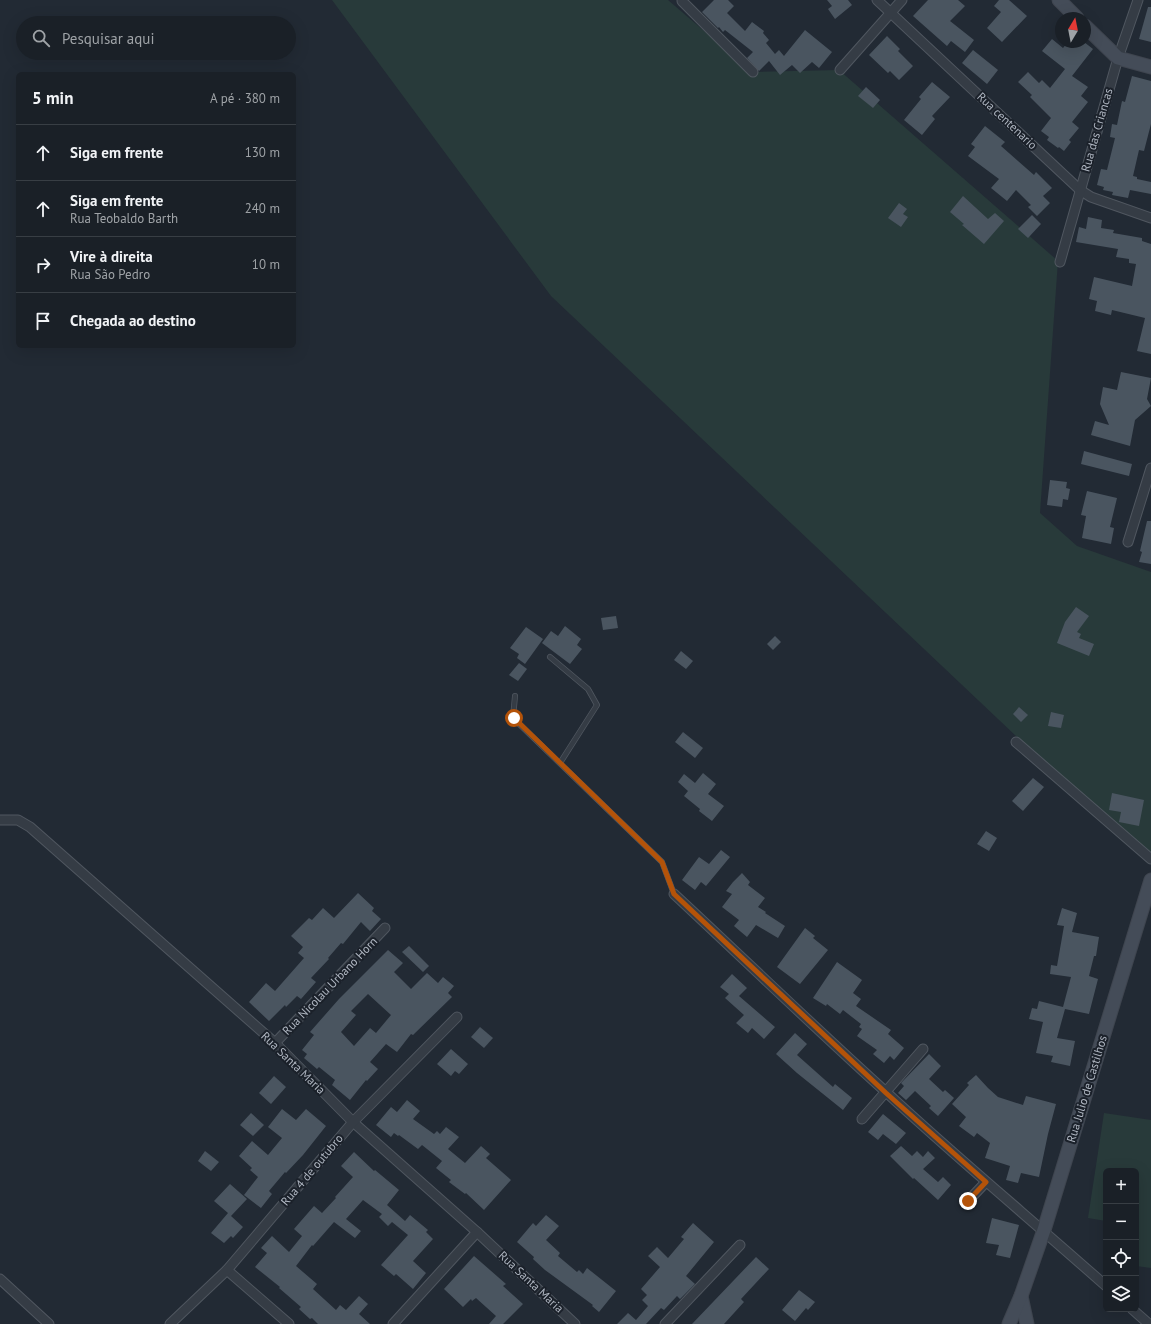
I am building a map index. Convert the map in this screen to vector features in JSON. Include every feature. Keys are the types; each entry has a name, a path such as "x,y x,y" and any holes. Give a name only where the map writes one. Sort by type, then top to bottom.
{"main road":[{"path":"1059,0 1071,12"},
{"path":"1091,32 1118,58 1151,67"},
{"name":"Rua Julio de Castilhos","path":"1009,1324 1021,1296 1044,1230 1151,880"},
{"path":"1021,1296 1027,1324"},
{"name":"Rua Julio de Castilhos","path":"1015,1324 1021,1296"}],"street":[{"path":"684,0 682,1 753,72"},
{"name":"Rua centenario","path":"877,0 1080,190 1091,198 1151,218"},
{"path":"840,70 902,0"},
{"name":"Rua das Criancas","path":"1060,262 1118,58 1138,0"},
{"path":"1128,542 1148,489 1151,468"},
{"path":"1016,742 1151,859"},
{"name":"Rua Santa Maria","path":"0,820 18,820 30,827 275,1043 353,1122 477,1232 575,1324"},
{"path":"674,894 886,1093 1103,1283"},
{"name":"Rua Nicolau Urbano Horn","path":"275,1043 385,928"},
{"name":"Rua 4 de outubro","path":"170,1324 227,1270 353,1122 457,1018"},
{"path":"862,1119 923,1049"},
{"path":"968,1201 986,1182"},
{"path":"393,1324 477,1232"},
{"path":"665,1324 740,1245"},
{"path":"227,1270 289,1324"},
{"path":"0,1279 49,1324"},
{"path":"1135,1312 1149,1324"}],"lane":[{"path":"550,657 588,689 597,705 560,763"},
{"path":"516,696 514,718 662,862 674,894"}],"shaded area":[{"path":"332,0 668,0 752,72 839,70 1058,261 1040,513 1077,546 1151,572 1151,853 1016,736 551,296"},
{"path":"1104,1113 1151,1120 1151,1268 1139,1266 1139,1168 1103,1168 1103,1220 1088,1218"}],"building":[{"path":"714,0 728,0 734,6 727,13 745,31 752,22 764,31 763,33 769,40 766,43 775,54 779,50 784,56 805,30 832,52 819,68 812,62 800,73 792,65 780,75 769,61 759,71 747,58 753,52 725,30 723,32 702,12"},
{"path":"827,0 848,0 852,5 835,19 828,9 832,6"},
{"path":"928,0 958,0 965,6 950,21 974,40 965,52 951,41 947,46 913,16"},
{"path":"999,0 1009,0 1027,16 1002,42 987,28 1001,12 994,6"},
{"path":"1148,7 1151,7 1151,42 1139,39"},
{"path":"887,36 900,49 898,51 913,66 899,80 890,71 888,73 869,55"},
{"path":"1052,39 1055,41 1055,48 1091,47 1093,49 1072,76 1088,87 1081,96 1088,102 1072,122 1079,128 1069,140 1071,142 1064,151 1047,140 1049,137 1041,131 1051,118 1030,97 1032,95 1018,82 1028,72 1039,83 1042,80 1050,88 1065,69 1042,51"},
{"path":"973,50 998,70 987,84 962,63"},
{"path":"1132,76 1151,81 1151,124 1144,151 1139,150 1133,176 1137,177 1137,179 1151,182 1151,194 1130,190 1128,198 1112,195 1113,192 1103,190 1104,187 1097,185 1101,169 1107,170 1115,138 1110,137 1112,124 1117,125 1122,101 1125,102"},
{"path":"932,82 950,97 932,116 935,119 922,135 904,120 921,99 919,97"},
{"path":"866,87 880,100 873,108 858,96"},
{"path":"985,126 1005,142 1001,146 1034,175 1036,172 1052,188 1043,196 1050,203 1037,216 1028,207 1031,205 1016,190 1007,201 991,188 999,179 968,156 975,147 971,144"},
{"path":"963,196 988,219 995,213 1004,221 984,244 962,225 964,224 950,212"},
{"path":"899,203 907,209 903,214 908,217 901,227 888,218"},
{"path":"1032,215 1041,224 1028,238 1018,229"},
{"path":"1088,217 1102,220 1101,228 1114,230 1113,233 1142,238 1142,241 1151,244 1151,354 1137,351 1145,318 1112,310 1111,315 1095,311 1097,301 1089,299 1094,277 1132,286 1136,264 1129,263 1129,259 1116,257 1118,249 1076,242 1079,227 1086,229"},
{"path":"1121,372 1151,378 1147,399 1151,406 1135,420 1130,446 1091,435 1095,421 1109,425 1100,404 1103,387 1117,390"},
{"path":"1084,451 1132,464 1129,476 1081,464"},
{"path":"1050,480 1067,482 1066,488 1070,489 1068,500 1063,499 1062,507 1047,505"},
{"path":"1087,491 1117,498 1110,527 1114,528 1111,544 1082,538 1086,516 1081,515"},
{"path":"1147,521 1151,521 1151,564 1139,562"},
{"path":"1076,607 1089,616 1077,632 1081,634 1079,638 1094,644 1089,656 1057,643 1065,622"},
{"path":"616,616 618,628 603,630 601,618"},
{"path":"565,626 581,639 577,645 582,649 570,664 542,643 551,631 558,636"},
{"path":"526,627 543,639 525,664 517,658 519,654 510,648"},
{"path":"775,636 781,642 773,650 767,644"},
{"path":"681,651 693,661 686,669 674,660"},
{"path":"519,663 527,669 518,681 509,675"},
{"path":"1019,707 1028,715 1021,722 1013,714"},
{"path":"1051,712 1064,715 1061,728 1048,726"},
{"path":"683,732 703,748 695,758 675,742"},
{"path":"703,773 716,784 708,794 724,806 712,821 684,796 688,791 678,782 684,774 695,783"},
{"path":"1033,778 1044,787 1023,811 1012,801"},
{"path":"1112,793 1144,800 1139,826 1119,822 1121,812 1109,810"},
{"path":"986,831 997,838 989,851 977,844"},
{"path":"721,850 730,857 706,886 701,882 695,890 682,880 699,857 709,864"},
{"path":"742,873 750,882 748,885 765,898 758,907 785,926 778,938 756,925 747,937 734,926 739,920 722,907 732,894 726,891"},
{"path":"358,893 374,908 372,911 381,919 370,931 361,922 343,944 341,943 328,958 329,959 311,978 316,982 301,999 297,996 286,1007 285,1005 269,1021 249,1002 266,983 275,991 304,958 298,953 303,947 291,936 309,918 312,920 323,908 334,918"},
{"path":"1062,908 1077,913 1072,932 1099,937 1096,956 1094,956 1089,976 1098,979 1089,1014 1065,1009 1057,1038 1075,1041 1070,1066 1051,1062 1053,1056 1036,1053 1043,1022 1029,1019 1032,1008 1037,1009 1039,1001 1063,1007 1071,977 1050,974 1051,965 1057,966 1064,926 1057,925"},
{"path":"805,928 815,936 813,938 828,950 800,984 777,967"},
{"path":"409,946 429,966 423,972 402,952"},
{"path":"388,950 403,963 394,972 411,989 427,973 438,983 443,977 454,986 448,993 452,997 413,1035 411,1034 397,1052 386,1044 370,1062 378,1069 367,1081 366,1080 350,1100 332,1085 335,1080 319,1067 317,1069 304,1058 307,1054 302,1050 314,1035 310,1032 339,999","holes":["368,994 391,1015 376,1033 370,1028 354,1046 341,1032 356,1015 351,1011"]},
{"path":"837,962 862,980 853,993 861,999 856,1006 891,1030 888,1034 904,1048 894,1060 890,1056 884,1063 873,1054 877,1050 857,1036 862,1029 859,1027 861,1024 843,1010 840,1014 827,1004 826,1006 813,998"},
{"path":"732,974 747,988 739,996 775,1027 764,1039 752,1028 748,1033 736,1023 744,1015 725,998 729,994 720,987"},
{"path":"480,1027 493,1038 484,1048 471,1037"},
{"path":"795,1033 807,1044 797,1055 833,1087 835,1084 852,1098 843,1110 776,1054"},
{"path":"451,1049 468,1064 459,1074 455,1071 451,1076 437,1064"},
{"path":"929,1054 941,1066 929,1079 943,1092 945,1090 954,1098 938,1116 929,1108 931,1106 915,1091 906,1100 898,1093 904,1086 901,1083"},
{"path":"976,1075 998,1097 1023,1105 1026,1096 1056,1104 1039,1177 1021,1173 1018,1183 1006,1180 1010,1166 985,1158 990,1143 977,1133 974,1137 959,1126 966,1117 952,1104 969,1085 967,1083"},
{"path":"274,1076 286,1087 271,1104 259,1093"},
{"path":"407,1100 420,1111 413,1119 434,1134 437,1131 440,1134 446,1127 459,1137 448,1149 465,1163 481,1146 490,1154 486,1158 511,1180 484,1210 466,1193 465,1194 449,1182 451,1180 436,1168 442,1161 422,1145 418,1149 399,1135 398,1136 394,1133 391,1137 376,1125 391,1107 397,1112"},
{"path":"282,1109 296,1120 306,1109 326,1126 303,1155 286,1173 285,1172 269,1191 272,1194 261,1208 244,1195 258,1177 250,1170 252,1168 239,1156 252,1141 268,1155 282,1138 268,1127"},
{"path":"251,1113 264,1125 253,1136 240,1125"},
{"path":"883,1114 906,1133 896,1144 883,1134 878,1140 868,1132"},
{"path":"901,1146 912,1156 917,1151 923,1157 928,1151 935,1158 923,1169 938,1182 943,1177 951,1185 938,1200 914,1178 913,1179 890,1156"},
{"path":"205,1151 219,1162 211,1171 198,1161"},
{"path":"354,1152 374,1171 375,1170 399,1190 387,1205 405,1221 410,1215 428,1230 426,1232 433,1239 413,1261 426,1273 413,1289 396,1274 394,1276 381,1265 408,1235 392,1222 388,1226 379,1217 382,1214 363,1200 346,1219 361,1231 355,1238 334,1222 313,1246 312,1245 296,1266 317,1284 313,1289 336,1310 340,1305 346,1310 359,1296 368,1304 359,1314 370,1324 318,1324 299,1309 301,1307 279,1288 280,1287 255,1267 267,1253 261,1248 272,1236 289,1252 302,1236 294,1229 314,1206 322,1213 336,1198 335,1197 353,1177 341,1166"},
{"path":"230,1184 247,1199 231,1216 243,1227 233,1238 231,1236 224,1243 211,1233 228,1213 214,1201"},
{"path":"546,1215 559,1226 546,1240 560,1253 558,1256 577,1272 579,1270 583,1274 587,1268 616,1291 599,1312 592,1306 593,1305 545,1270 533,1259 534,1257 517,1242 533,1223 536,1226"},
{"path":"992,1218 1019,1225 1010,1258 996,1255 999,1245 986,1243"},
{"path":"693,1223 714,1242 686,1276 695,1284 680,1299 677,1296 664,1310 661,1308 646,1324 617,1324 628,1313 636,1320 648,1306 642,1300 647,1295 641,1289 660,1267 648,1256 657,1247 668,1258 684,1239 681,1237"},
{"path":"474,1256 506,1284 503,1286 523,1304 503,1324 489,1324 496,1316 476,1298 472,1301 471,1299 463,1307 444,1289"},
{"path":"756,1257 769,1269 741,1299 744,1302 724,1324 692,1324"},
{"path":"799,1290 815,1302 808,1310 806,1308 795,1321 782,1310"}],"route":[{"path":"514,718 662,862 674,894 886,1093 986,1182 968,1201"}]}
